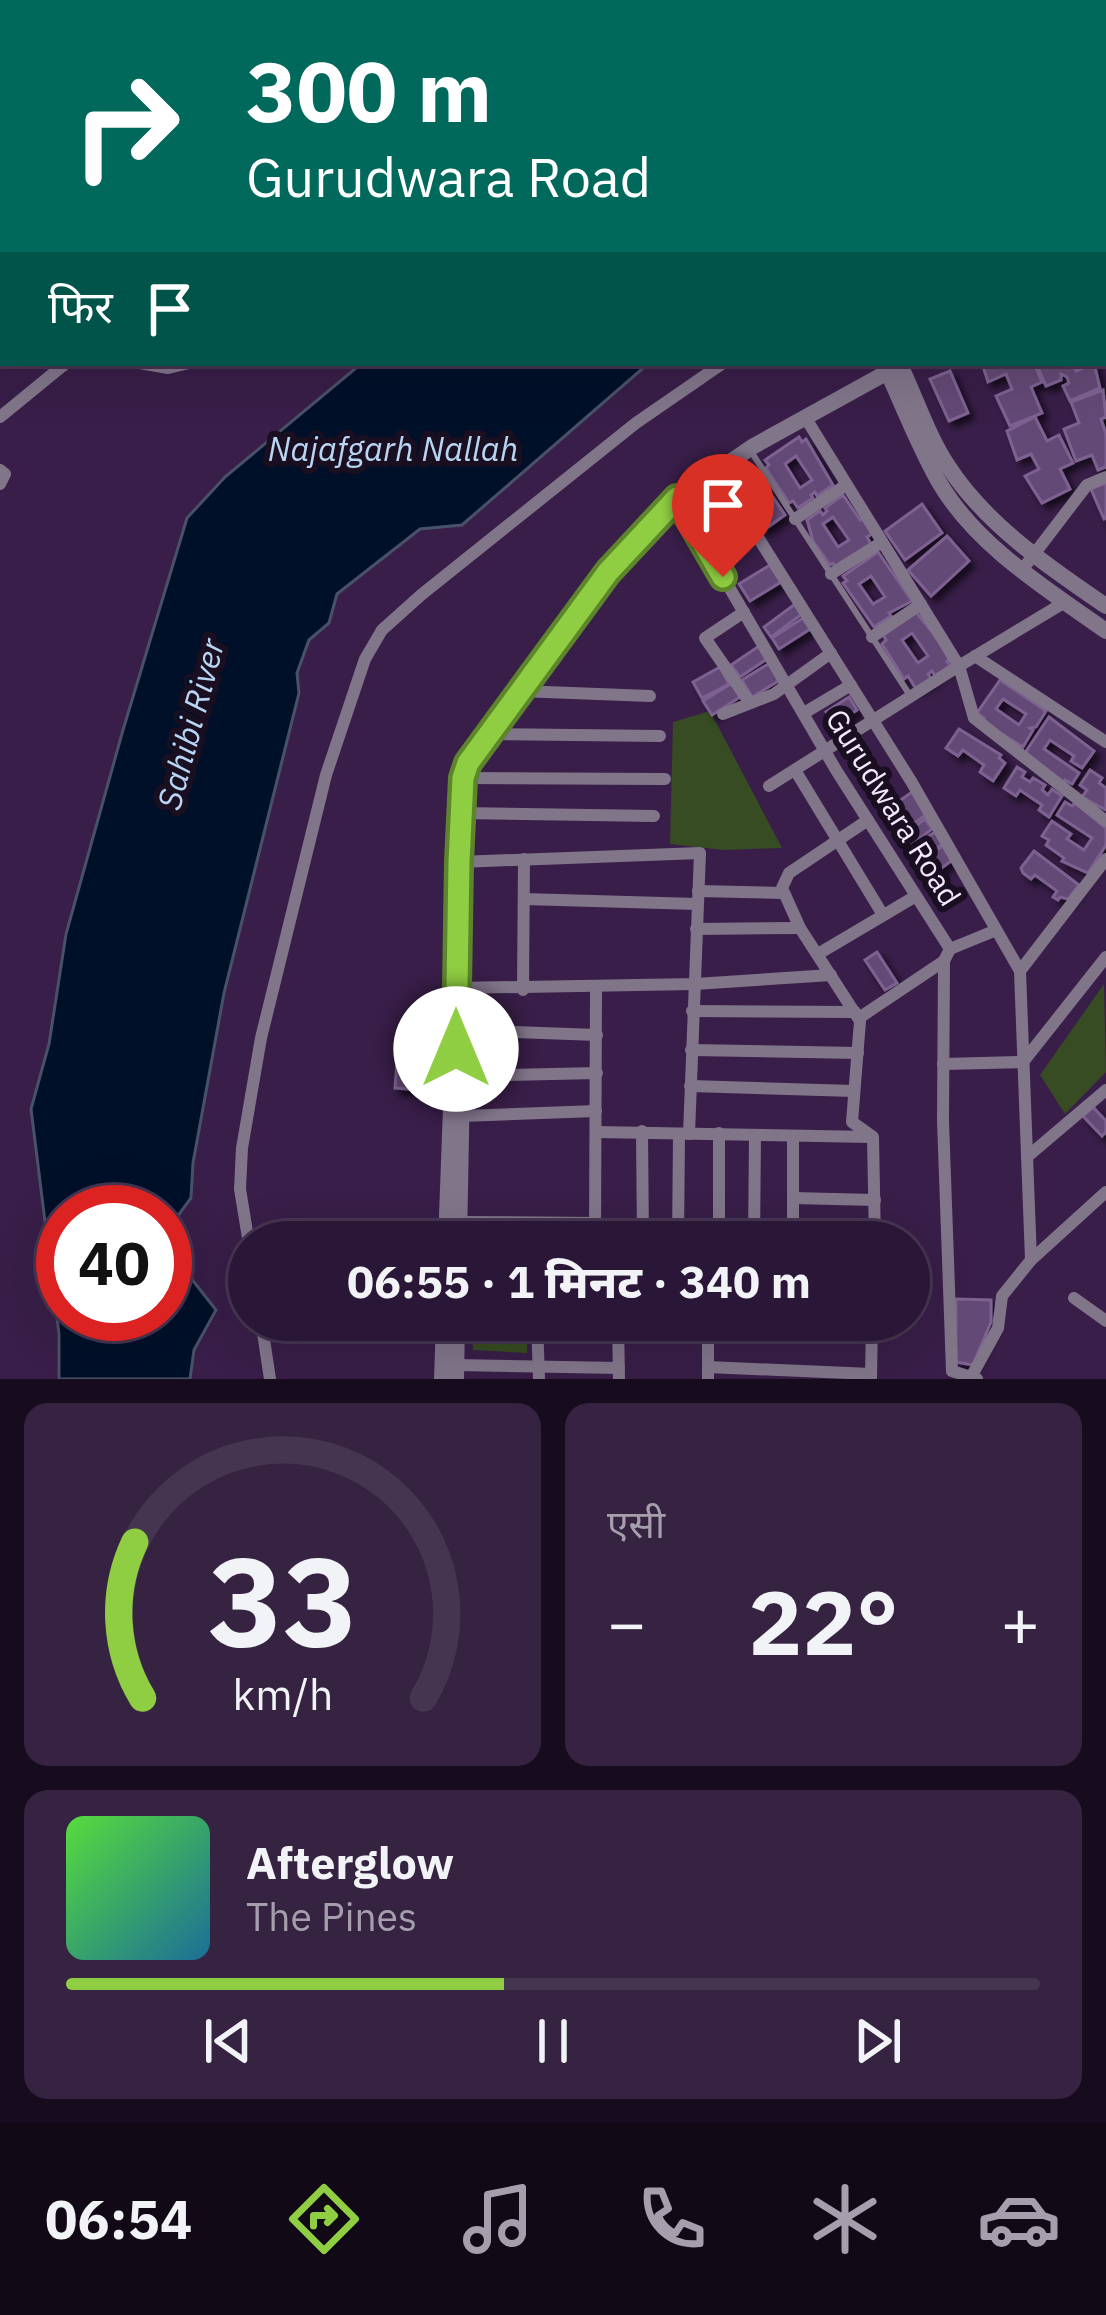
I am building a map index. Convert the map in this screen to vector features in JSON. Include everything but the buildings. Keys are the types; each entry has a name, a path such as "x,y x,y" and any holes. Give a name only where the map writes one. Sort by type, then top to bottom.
{"street":[{"path":"0,417 62,366"},
{"path":"245,1221 240,1189 242,1148 261,1038 326,775 365,659 382,630 421,596 636,423 719,366"},
{"path":"460,1221 462,1116 456,988 463,778 468,763 518,691 608,572 677,498 749,449 897,366 947,465 1064,602 1106,631"},
{"path":"805,418 959,666 974,718 1106,820"},
{"path":"0,470 5,474 0,484"},
{"path":"718,472 911,781 1020,971 1031,1261"},
{"path":"1028,562 1087,485 1106,477"},
{"path":"795,519 847,485"},
{"name":"Gurudwara Road","path":"677,498 947,955"},
{"path":"831,574 882,542"},
{"path":"1028,562 1106,606"},
{"path":"769,785 1064,602"},
{"path":"872,637 920,604"},
{"path":"744,612 705,638 750,703"},
{"path":"723,714 774,694 832,653"},
{"path":"975,656 1106,742"},
{"path":"804,713 851,685"},
{"path":"518,691 650,696"},
{"path":"488,734 660,736"},
{"path":"795,770 883,915"},
{"path":"463,778 665,779"},
{"path":"461,813 654,817"},
{"path":"868,820 784,877 782,893 857,1015 852,1122 873,1137"},
{"path":"459,862 700,853 680,1221"},
{"path":"524,859 524,990"},
{"path":"1020,971 1106,860"},
{"path":"524,899 782,893"},
{"path":"818,954 916,896"},
{"path":"696,929 800,928"},
{"path":"692,1011 857,1015 947,955 994,931"},
{"path":"947,955 943,1064 952,1371 973,1378 998,1328 1003,1296 1031,1261 1106,1192"},
{"path":"1023,1062 1106,957"},
{"path":"456,988 524,990 831,975"},
{"path":"595,1221 596,987"},
{"path":"457,1030 597,1035"},
{"path":"691,1050 858,1053"},
{"path":"943,1064 1023,1062"},
{"path":"459,1071 597,1073"},
{"path":"447,1221 451,1082 459,1071"},
{"path":"690,1086 854,1091"},
{"path":"1027,1157 1106,1090"},
{"path":"462,1116 596,1111"},
{"path":"596,1132 873,1137"},
{"path":"642,1132 643,1221"},
{"path":"719,1133 719,1221"},
{"path":"754,1221 755,1135"},
{"path":"793,1136 793,1221"},
{"path":"873,1137 875,1221"},
{"path":"793,1198 874,1199"},
{"path":"1074,1298 1105,1320"},
{"path":"264,1341 270,1379"},
{"path":"442,1379 443,1341"},
{"path":"457,1341 456,1372 619,1374 618,1341"},
{"path":"538,1341 539,1373"},
{"path":"708,1341 708,1373 871,1377 872,1341"}],"lane":[{"path":"749,449 910,697"}],"green space":[{"path":"710,711 782,848 724,850 670,844 673,722"},
{"path":"1104,984 1106,1072 1065,1114 1040,1075"},
{"path":"473,1341 527,1341 527,1353 473,1350"}],"water":[{"name":"Najafgarh Nallah","path":"358,366 646,366 462,525 420,529 337,594 329,623 309,640 297,673 299,693 224,993 192,1185 40,1185 31,1109 49,1044 66,934 187,518 225,477"},
{"name":"Najafgarh Nallah","path":"192,1279 216,1310 194,1350 190,1379 59,1379 59,1341 192,1341"}],"route":[{"path":"456,1049 459,862 463,778 468,763 608,572 677,498 723,577"}],"water label":[{"name":"Sahibi River","path":"190,724"}]}
